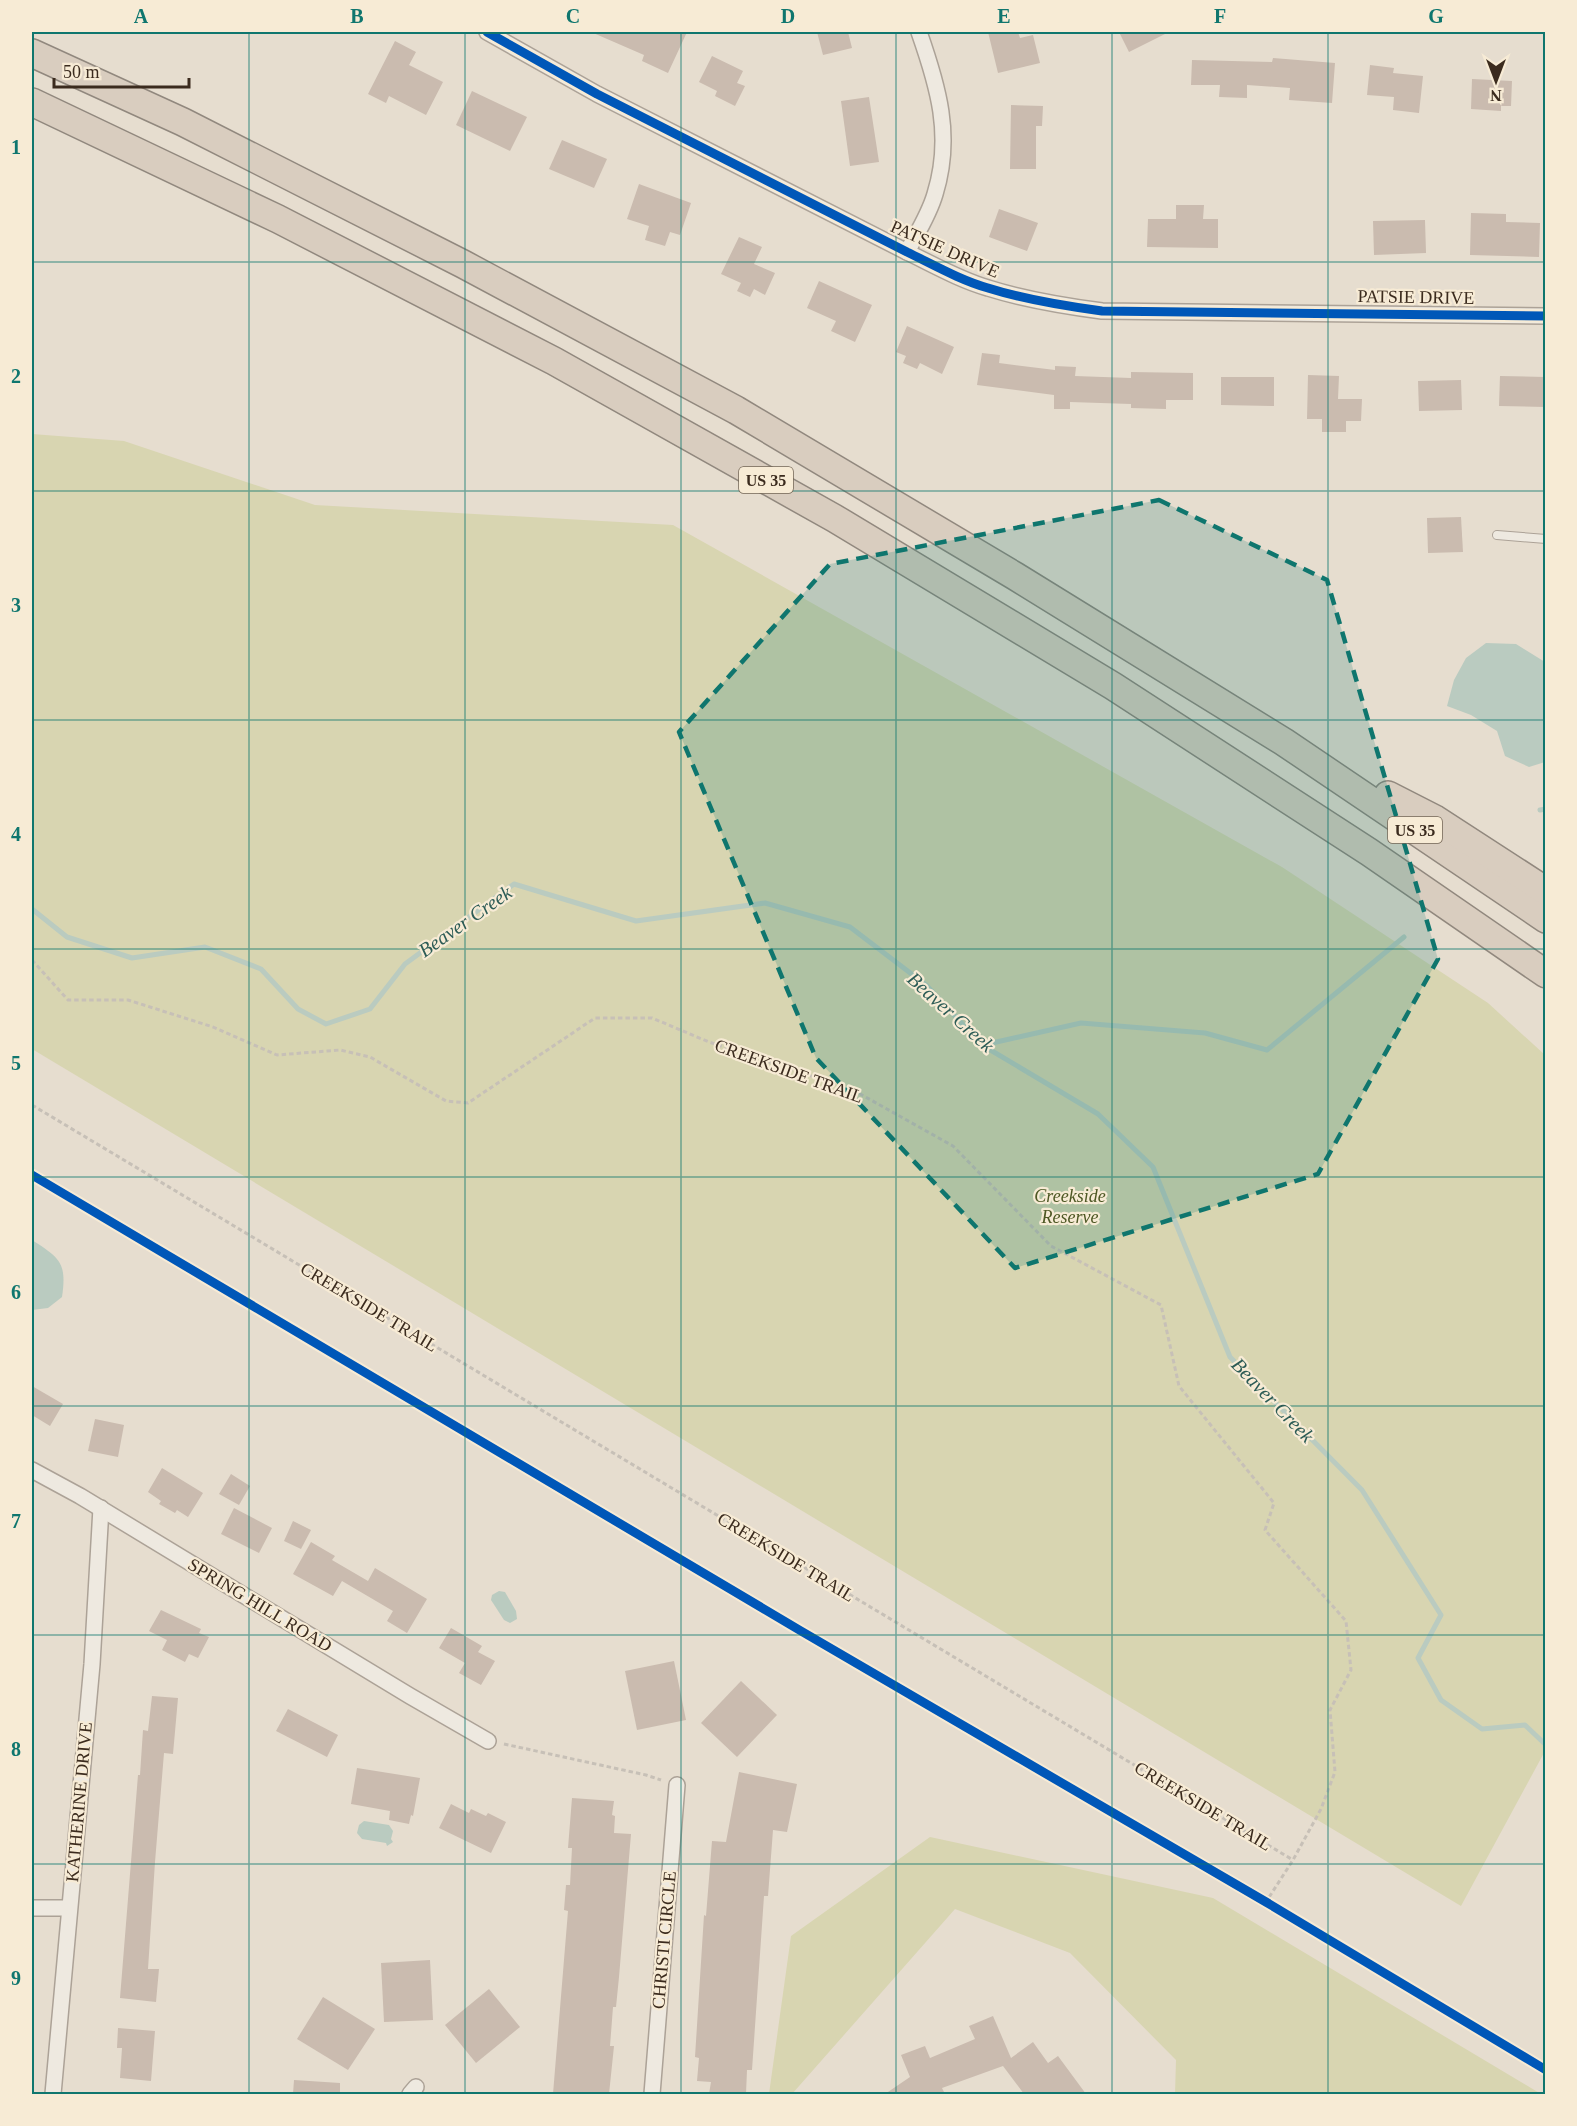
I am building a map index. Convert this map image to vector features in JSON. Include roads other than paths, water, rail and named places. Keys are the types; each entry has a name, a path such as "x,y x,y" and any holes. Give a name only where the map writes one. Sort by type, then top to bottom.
{"highway":[{"name":"US 35","path":"32,53 183,122 464,264 736,410 1015,576 1284,742 1545,919"},
{"name":"US 35","path":"32,102 278,219 554,361 834,518 1113,686 1369,852 1545,974"},
{"path":"1284,742 1435,819 1545,891"},
{"path":"1466,919 1545,987"}],"street":[{"name":"PATSIE DRIVE","path":"487,32 597,94 907,252 987,288 1052,305 1102,311 1545,316"},
{"path":"907,252 936,192 942,164 943,132 939,92 919,32"},
{"name":"SPRING HILL ROAD","path":"32,1470 101,1508 488,1741"},
{"name":"KATHERINE DRIVE","path":"53,2094 92,1664 101,1508"},
{"name":"CHRISTI CIRCLE","path":"652,2094 677,1785"},
{"path":"32,1908 69,1908"}],"lane":[{"path":"1497,535 1545,539"}],"waterway":[{"path":"1540,810 1546,809"},
{"name":"Beaver Creek","path":"32,909 67,937 132,958 205,947 261,969 298,1009 326,1024 370,1009 405,964 514,884 636,921 765,903 850,927 926,985 982,1045 1098,1114 1153,1167 1230,1357 1362,1490 1441,1615 1418,1658 1441,1700 1482,1729 1525,1725 1546,1745"},
{"path":"983,1045 1081,1023 1205,1033 1267,1050 1404,937"}],"park label":[{"name":"Creekside Reserve","path":"1070,1206"}]}
